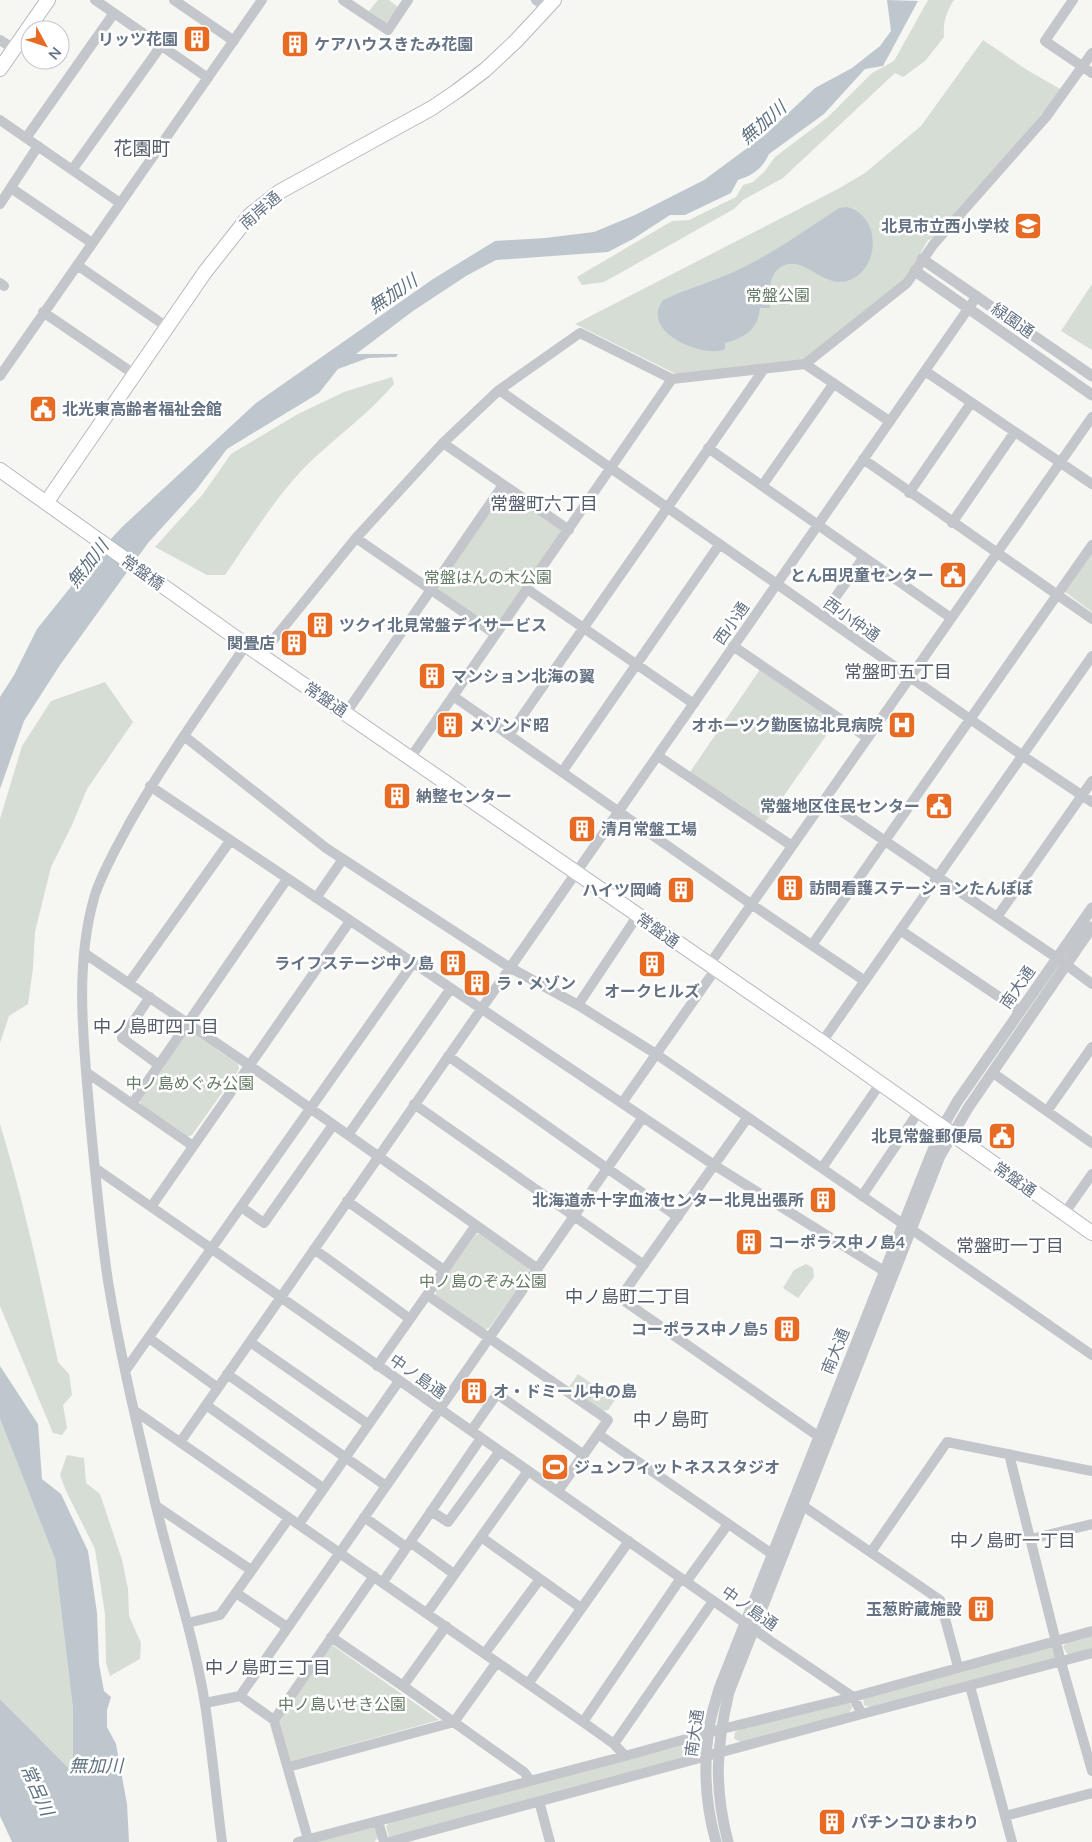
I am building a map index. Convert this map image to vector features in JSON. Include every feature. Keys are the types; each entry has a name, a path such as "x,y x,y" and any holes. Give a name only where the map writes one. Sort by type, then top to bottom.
{"main road":[{"path":"0,69 48,0"},
{"name":"南岸通","path":"46,503 167,326 224,246 250,215 279,192 432,108 457,91 485,70 551,4"},
{"path":"0,470 46,503"},
{"name":"常盤橋","path":"46,503 224,629"},
{"name":"常盤通","path":"224,629 411,757 712,968 822,1042 1092,1233"}],"street":[{"path":"95,0 208,78"},
{"path":"174,0 234,41"},
{"path":"187,10 194,0"},
{"path":"0,376 262,0"},
{"path":"343,0 388,30 408,0"},
{"path":"536,0 551,4"},
{"path":"1073,0 1045,41 1092,73"},
{"path":"26,138 114,13"},
{"path":"0,40 14,49"},
{"path":"72,170 160,46"},
{"path":"261,655 356,538 444,443 498,390 580,333 672,379 805,364 907,283 922,259 1046,117 1092,53"},
{"path":"0,120 120,203"},
{"path":"0,204 38,146"},
{"path":"11,188 92,243"},
{"name":"緑園通","path":"922,259 1092,376"},
{"path":"77,265 167,326"},
{"name":"緑園通","path":"915,271 1092,395"},
{"name":"西小通","path":"509,967 658,756 977,296"},
{"path":"43,312 134,374"},
{"path":"805,364 889,422"},
{"path":"508,735 764,369"},
{"path":"925,371 1092,484"},
{"path":"411,757 672,379"},
{"path":"762,486 834,383"},
{"name":"西小仲通","path":"498,390 1023,756 1092,802"},
{"path":"909,493 972,403"},
{"path":"622,1103 712,968 751,904 1092,416"},
{"path":"952,523 1014,432"},
{"path":"444,443 569,530"},
{"path":"708,448 951,618"},
{"path":"863,460 1092,619"},
{"path":"346,713 503,485"},
{"path":"356,538 495,634"},
{"path":"812,945 1092,544"},
{"path":"562,772 719,545"},
{"path":"822,616 864,557"},
{"path":"527,589 694,704"},
{"path":"222,1842 204,1703 188,1623 156,1506 125,1371 108,1281 86,1072 83,1028 84,953 94,897 116,848 150,786 246,645"},
{"path":"733,646 868,738"},
{"path":"822,1042 1092,656"},
{"path":"453,696 751,904 866,980"},
{"path":"184,736 326,848 509,967 578,1005 656,1054 1092,1355"},
{"path":"658,756 792,846"},
{"path":"997,917 1092,781"},
{"path":"150,786 714,1165 884,1271"},
{"path":"824,800 1062,961 1092,984"},
{"path":"129,983 230,841"},
{"path":"316,898 343,859"},
{"path":"132,1104 287,879"},
{"name":"南大通","path":"947,1131 968,1108 992,1073 1062,961 1092,908"},
{"path":"578,1005 638,916"},
{"path":"151,1207 350,921"},
{"name":"南大通","path":"716,1842 706,1795 706,1757 710,1721 719,1689 750,1626 957,1102 1020,1011 1092,928"},
{"path":"900,930 1020,1011"},
{"path":"84,953 188,1022 538,1269"},
{"path":"125,1371 413,963"},
{"path":"180,1441 509,967"},
{"path":"348,1135 451,988"},
{"path":"150,997 122,1038 159,1064"},
{"path":"1047,1111 1092,1047"},
{"path":"448,1056 678,1217"},
{"path":"86,1072 193,1146"},
{"path":"992,1073 1092,1143"},
{"path":"822,1168 880,1084"},
{"path":"414,1104 644,1265"},
{"path":"862,1196 919,1111"},
{"path":"204,1703 240,1696 643,1117"},
{"path":"748,1117 620,1298 823,1440"},
{"path":"241,1207 264,1222 333,1125"},
{"name":"中ノ島通","path":"95,1168 713,1601 853,1696 862,1714"},
{"path":"1064,1214 1092,1174"},
{"path":"347,1201 444,1270"},
{"path":"377,1366 476,1225"},
{"name":"南大通","path":"823,1440 884,1271 907,1227"},
{"path":"314,1249 410,1318"},
{"path":"427,1295 608,1420 558,1491"},
{"path":"149,1338 218,1388"},
{"path":"250,1342 368,1424"},
{"path":"227,1374 386,1486"},
{"path":"299,1524 399,1381"},
{"path":"471,1430 497,1394 584,1455"},
{"path":"206,1405 323,1488"},
{"path":"135,1411 485,1653 614,1744 625,1756"},
{"path":"598,1434 772,1554"},
{"path":"274,1720 331,1637 408,1544 481,1438"},
{"path":"871,1552 948,1442 1009,1454 1091,1474"},
{"path":"431,1511 448,1522 500,1451"},
{"path":"1009,1454 1061,1662 1092,1771"},
{"path":"427,1613 528,1471"},
{"path":"798,1502 940,1600 958,1667"},
{"name":"南大通","path":"728,1842 718,1790 717,1773 722,1729 729,1692 772,1554 798,1502"},
{"path":"156,1506 251,1570"},
{"path":"364,1517 454,1574"},
{"path":"188,1623 220,1615 289,1518"},
{"path":"583,1722 684,1580 728,1524"},
{"path":"1031,1539 1092,1524"},
{"path":"481,1537 581,1608"},
{"path":"528,1684 629,1541"},
{"path":"485,1653 540,1579"},
{"path":"236,1593 287,1628"},
{"path":"614,1744 713,1601"},
{"path":"403,1686 446,1626"},
{"path":"240,1696 274,1720 288,1767 303,1841 1092,1631"},
{"path":"331,1637 524,1772 531,1781"},
{"path":"389,1842 1092,1653"},
{"path":"288,1767 454,1722 497,1662"},
{"path":"970,1686 1012,1842"},
{"path":"1005,1816 1092,1793"},
{"path":"539,1801 550,1842"},
{"path":"378,1821 384,1842"}],"green space":[{"path":"378,0 389,0 398,7 386,23 369,11"},
{"path":"928,0 954,0 946,17 944,37 925,61 903,77 895,73 783,178 743,200 734,209 604,282 582,285 577,277 672,221 689,220 736,197 743,185 753,182 765,171 775,157 828,117 872,73 894,61"},
{"name":"常盤公園","path":"983,40 1027,70 1062,90 976,192 934,238 928,240 904,282 808,358 800,361 678,375 575,324 838,189 865,173 921,126"},
{"path":"1092,284 1092,350 1061,331"},
{"path":"392,377 394,384 384,395 316,456 283,492 225,575 207,575 155,547 203,494 231,454 298,414 344,392"},
{"name":"常盤はんの木公園","path":"505,491 564,530 495,630 436,587"},
{"path":"1092,553 1092,612 1065,592"},
{"path":"761,668 837,720 764,824 690,772"},
{"path":"105,682 133,722 87,789 51,867 35,932 28,1004 9,1016 0,1043 0,819 22,746 51,701"},
{"name":"中ノ島めぐみ公園","path":"187,1032 191,1032 238,1064 239,1069 192,1135 187,1137 141,1105 140,1101"},
{"path":"0,1124 39,1272 58,1362 69,1374 72,1395 63,1405 67,1428 62,1435 53,1433 0,1306"},
{"name":"中ノ島のぞみ公園","path":"482,1233 529,1267 529,1273 489,1328 483,1330 436,1297 436,1290 476,1234"},
{"path":"806,1264 813,1268 814,1277 798,1298 783,1288 794,1270"},
{"path":"578,1374 615,1400 608,1410 603,1411 569,1387"},
{"path":"0,1419 55,1559 73,1709 73,1774 0,1699"},
{"path":"67,1455 84,1458 86,1483 100,1494 122,1560 128,1589 129,1616 141,1643 140,1659 110,1676 106,1663 105,1614 95,1549 60,1475"},
{"path":"1092,1636 1092,1649 1068,1655 1063,1647 1067,1642"},
{"name":"中ノ島いせき公園","path":"332,1645 439,1720 291,1761 279,1719"},
{"path":"1049,1646 1055,1650 1055,1660 870,1707 864,1705 863,1698"},
{"path":"849,1702 852,1706 848,1714 741,1742 734,1739 735,1732 740,1729"},
{"path":"687,1744 691,1745 694,1749 692,1757 389,1837 386,1826 390,1822"},
{"path":"371,1826 377,1830 378,1838 374,1842 315,1842"}],"water":[{"name":"無加川","path":"887,0 918,1 883,66 865,69 824,114 769,154 756,171 738,180 731,193 685,215 670,215 633,239 608,252 496,260 466,276 413,311 356,354 398,354 396,357 368,358 338,369 319,393 227,449 196,490 148,543 60,665 24,721 0,789 0,697 14,675 37,629 98,553 122,527 256,403 433,279 495,241 545,238 594,232 635,215 704,180 765,135 815,88 852,68 880,46 891,31"},
{"path":"847,207 858,212 866,220 871,230 873,241 868,263 852,279 842,282 832,281 805,267 787,264 778,269 772,277 769,293 770,308 760,308 759,316 749,332 738,339 725,343 725,349 716,351 691,347 667,333 660,323 658,312 663,300 744,267 781,246 839,208"},
{"name":"無加川","path":"0,1366 38,1424 42,1479 61,1494 88,1551 97,1613 99,1664 104,1691 111,1697 107,1710 107,1727 116,1744 127,1804 129,1842 12,1842 0,1816 0,1699 73,1773 73,1709 55,1559 0,1419"}],"place":[{"name":"リッツ花園","path":"197,39"},
{"name":"ケアハウスきたみ花園","path":"295,44"},
{"name":"北見市立西小学校","path":"1028,226"},
{"name":"北光東高齢者福祉会館","path":"43,409"},
{"name":"とん田児童センター","path":"953,575"},
{"name":"ツクイ北見常盤デイサービス","path":"320,625"},
{"name":"関畳店","path":"294,643"},
{"name":"マンション北海の翼","path":"432,676"},
{"name":"メゾンド昭","path":"450,725"},
{"name":"オホーツク勤医協北見病院","path":"902,725"},
{"name":"納整センター","path":"397,796"},
{"name":"常盤地区住民センター","path":"939,806"},
{"name":"清月常盤工場","path":"582,829"},
{"name":"訪問看護ステーションたんぽぽ","path":"790,888"},
{"name":"ハイツ岡崎","path":"681,890"},
{"name":"ライフステージ中ノ島","path":"453,963"},
{"name":"オークヒルズ","path":"652,964"},
{"name":"ラ・メゾン","path":"477,983"},
{"name":"北見常盤郵便局","path":"1002,1136"},
{"name":"北海道赤十字血液センター北見出張所","path":"823,1200"},
{"name":"コーポラス中ノ島4","path":"749,1242"},
{"name":"コーポラス中ノ島5","path":"787,1329"},
{"name":"オ・ドミール中の島","path":"474,1391"},
{"name":"ジュンフィットネススタジオ","path":"555,1467"},
{"name":"玉葱貯蔵施設","path":"981,1609"},
{"name":"パチンコひまわり","path":"832,1822"}],"district":[{"name":"花園町","path":"142,148"},
{"name":"常盤町六丁目","path":"544,504"},
{"name":"常盤町五丁目","path":"898,672"},
{"name":"中ノ島町四丁目","path":"156,1027"},
{"name":"常盤町一丁目","path":"1010,1246"},
{"name":"中ノ島町二丁目","path":"628,1297"},
{"name":"中ノ島町","path":"671,1419"},
{"name":"中ノ島町一丁目","path":"1013,1541"},
{"name":"中ノ島町三丁目","path":"268,1668"}],"water label":[{"name":"常呂川","path":"37,1790"}]}
